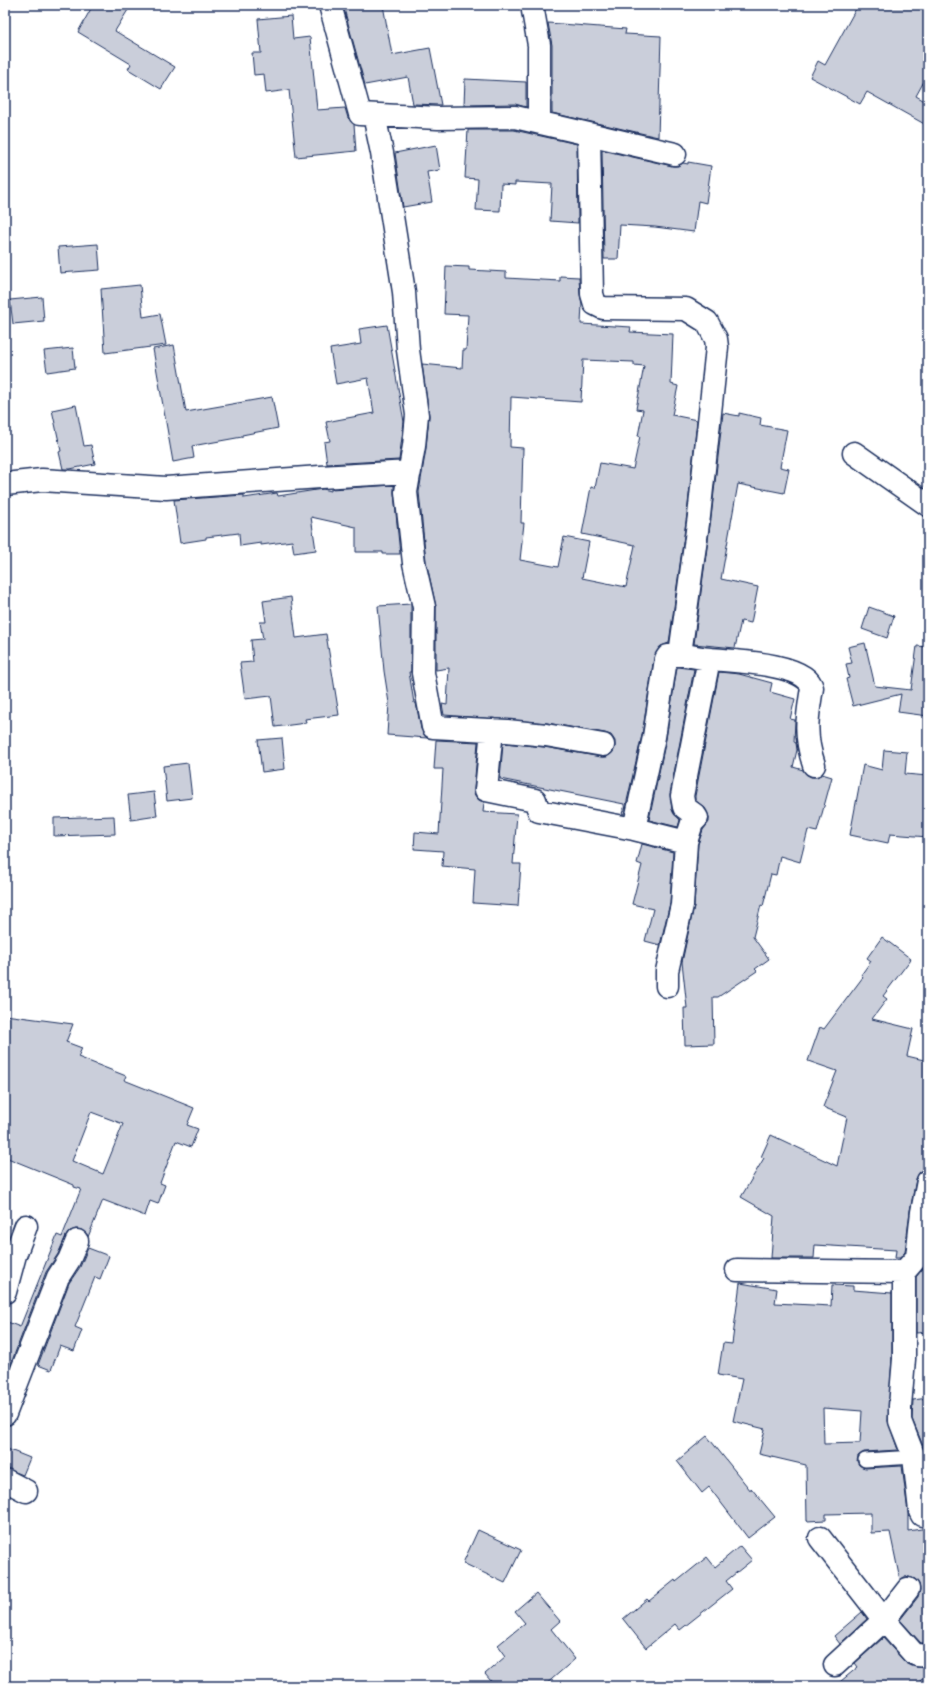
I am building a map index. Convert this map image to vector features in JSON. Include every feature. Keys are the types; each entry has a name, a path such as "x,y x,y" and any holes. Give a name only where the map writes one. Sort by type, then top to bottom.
{"street":[{"path":"330,5 360,114 438,118 515,117 675,154"},
{"path":"532,5 539,45 538,122"},
{"path":"374,115 404,292 408,350 417,415 406,492 414,563 424,607 423,673 433,727 546,735 602,745"},
{"path":"589,134 592,294 595,304 603,308 686,308 707,322 716,339 717,347 700,508 680,654"},
{"path":"854,453 928,505"},
{"path":"5,484 42,480 166,488 410,472"},
{"path":"634,829 654,737 666,659 668,656 680,654 710,659 770,665 792,671 808,680 811,683 812,688 807,734 809,751 814,765"},
{"path":"667,986 667,971 682,905 686,842 692,823 697,818 696,815 684,807 682,796 710,659"},
{"path":"492,730 486,790 535,800 539,812 634,829 686,842"},
{"path":"928,1181 922,1212 917,1257 904,1272 904,1359 900,1406 900,1421 914,1457 920,1511 922,1514 928,1516"},
{"path":"5,1292 26,1226"},
{"path":"5,1414 58,1277 77,1241"},
{"path":"737,1270 904,1272"},
{"path":"5,1480 26,1491"},
{"path":"820,1538 884,1620 913,1653 928,1656"},
{"path":"835,1665 884,1620 908,1589"}],"lane":[{"path":"865,1460 914,1457"}],"building":[{"path":"93,5 131,5 115,31 175,67 161,89 128,69 131,64 78,32"},
{"path":"343,5 383,5 392,55 430,48 441,105 413,104 408,77 365,85"},
{"path":"858,5 919,5 928,10 928,74 916,96 928,103 928,126 867,92 860,104 810,77 818,61 825,65"},
{"path":"291,16 293,39 310,37 317,110 345,108 348,118 354,124 356,151 296,157 289,90 266,93 264,74 254,75 252,53 261,53 258,19"},
{"path":"548,23 626,29 625,34 661,36 658,137 552,113 552,45"},
{"path":"465,79 526,82 526,107 515,104 464,105"},
{"path":"468,130 514,130 577,144 578,223 550,221 552,184 515,182 515,185 501,184 500,211 476,210 478,179 465,178"},
{"path":"436,145 440,170 427,172 432,202 403,207 395,153"},
{"path":"602,150 672,166 678,166 683,163 688,164 688,162 711,166 706,203 698,201 694,232 655,227 620,225 618,259 604,259"},
{"path":"98,244 100,270 60,273 58,247"},
{"path":"446,266 469,267 469,270 506,272 506,278 560,281 560,276 579,277 582,304 581,324 631,327 630,332 673,334 671,384 678,386 672,415 697,420 687,514 669,643 661,646 654,657 642,735 624,814 622,814 624,804 500,779 503,743 544,747 607,757 615,748 615,741 611,735 547,723 444,715 442,704 447,705 449,668 436,670 436,607 426,561 419,492 426,448 429,416 422,364 462,368 463,350 466,350 468,315 444,314","holes":["583,360 634,362 634,365 644,366 636,409 643,410 638,436 640,436 633,469 600,463 595,488 591,487 582,534 635,545 626,587 582,578 589,542 564,537 558,567 520,560 524,523 521,523 523,448 510,447 511,397 581,402"]},
{"path":"140,285 143,317 160,314 166,345 105,353 101,289"},
{"path":"42,297 44,321 13,324 10,300"},
{"path":"387,325 404,422 399,460 327,464 324,442 330,441 326,422 374,413 368,378 336,384 330,349 361,344 359,329"},
{"path":"174,345 186,412 272,397 278,428 242,435 242,437 192,446 194,458 173,462 153,349"},
{"path":"73,348 75,368 47,372 44,351"},
{"path":"76,405 84,446 91,445 95,464 63,469 59,452 61,451 52,410"},
{"path":"723,413 739,416 739,413 761,418 760,425 787,430 780,467 789,469 784,493 738,484 721,579 758,587 751,623 741,621 735,648 694,644"},
{"path":"394,485 400,554 383,554 383,552 356,552 356,527 311,517 316,550 294,553 292,541 240,546 239,533 206,537 206,539 180,543 174,500 244,495 244,498 277,493 278,496 323,489 331,491 331,489"},
{"path":"291,597 296,638 326,634 339,715 305,719 306,723 275,727 271,696 245,699 240,663 253,662 251,640 263,639 260,622 266,622 263,601"},
{"path":"411,604 411,672 409,672 414,703 416,703 421,729 427,738 387,735 389,703 384,671 378,606"},
{"path":"869,607 894,616 887,638 862,629"},
{"path":"865,643 875,686 911,690 917,646 928,647 928,716 898,712 901,694 853,706 846,679 849,678 846,664 852,663 848,647"},
{"path":"677,667 694,669 670,794 672,810 680,820 678,827 649,820 666,739"},
{"path":"719,672 739,674 772,683 770,692 795,699 790,719 795,720 794,742 796,743 797,750 793,767 803,770 811,777 817,777 822,774 832,777 817,832 808,830 800,862 780,856 776,875 771,874 753,937 769,959 755,969 757,971 718,997 713,997 714,1044 685,1045 684,1008 687,1008 682,962 694,906 698,844 703,830 709,822 709,817 705,808 695,800 695,796"},
{"path":"282,738 285,769 262,772 258,740"},
{"path":"436,740 478,742 474,794 478,799 484,802 483,812 517,814 513,864 521,864 518,906 473,903 475,869 442,866 443,851 414,849 415,832 439,834 443,769 434,769"},
{"path":"884,750 907,752 905,774 928,776 928,837 890,834 888,843 850,835 863,765 882,770"},
{"path":"188,763 192,798 167,801 163,766"},
{"path":"154,792 157,816 131,820 128,795"},
{"path":"114,816 115,834 54,836 54,818"},
{"path":"642,844 673,852 670,903 660,945 645,941 653,909 632,904 642,865 637,863"},
{"path":"882,937 911,959 883,996 887,999 872,1019 913,1029 907,1056 928,1061 928,1169 919,1173 916,1179 905,1252 900,1258 895,1258 896,1250 815,1245 814,1258 771,1258 774,1216 741,1197 764,1158 761,1157 771,1135 837,1166 847,1117 823,1107 837,1071 808,1061 820,1027 824,1029 863,977 861,975 871,961 867,958"},
{"path":"5,1015 73,1024 66,1042 82,1048 78,1057 126,1076 124,1080 194,1108 187,1125 198,1129 191,1147 176,1141 160,1183 165,1185 158,1204 150,1201 145,1216 103,1200 88,1237 82,1230 76,1229 70,1231 66,1236 58,1254 46,1272 5,1379 5,1321 20,1327 57,1235 62,1237 81,1189 5,1157","holes":["91,1112 123,1124 103,1174 72,1161"]},
{"path":"88,1248 109,1256 100,1279 95,1277 75,1327 82,1330 74,1351 60,1346 51,1370 38,1365 69,1283 80,1267"},
{"path":"928,1262 928,1332 916,1333 916,1277"},
{"path":"740,1283 777,1289 775,1303 831,1306 832,1285 853,1286 853,1290 892,1293 892,1358 888,1421 898,1450 864,1452 858,1456 857,1461 859,1465 865,1468 902,1466 908,1512 908,1531 928,1528 928,1643 921,1643 900,1620 918,1597 920,1590 919,1584 915,1579 904,1577 900,1580 890,1532 871,1533 871,1513 826,1514 826,1520 807,1521 806,1465 759,1454 765,1429 733,1421 742,1379 718,1375 723,1343 732,1344","holes":["823,1408 862,1411 860,1443 824,1444"]},
{"path":"928,1398 928,1470 926,1453 912,1419 913,1400"},
{"path":"707,1436 751,1491 751,1488 775,1517 748,1538 709,1487 702,1493 677,1461"},
{"path":"5,1448 30,1458 23,1475 5,1468"},
{"path":"478,1530 521,1550 505,1583 463,1563"},
{"path":"740,1546 752,1560 726,1581 732,1589 680,1630 675,1624 646,1648 623,1619 647,1599 649,1601 707,1557 715,1567"},
{"path":"536,1593 560,1621 551,1629 575,1659 544,1686 495,1686 485,1674 506,1656 498,1645 525,1623 515,1611"},
{"path":"862,1612 867,1619 840,1644 834,1636"},
{"path":"883,1638 904,1661 916,1667 928,1668 928,1674 914,1686 835,1686 858,1667 855,1663"}]}
